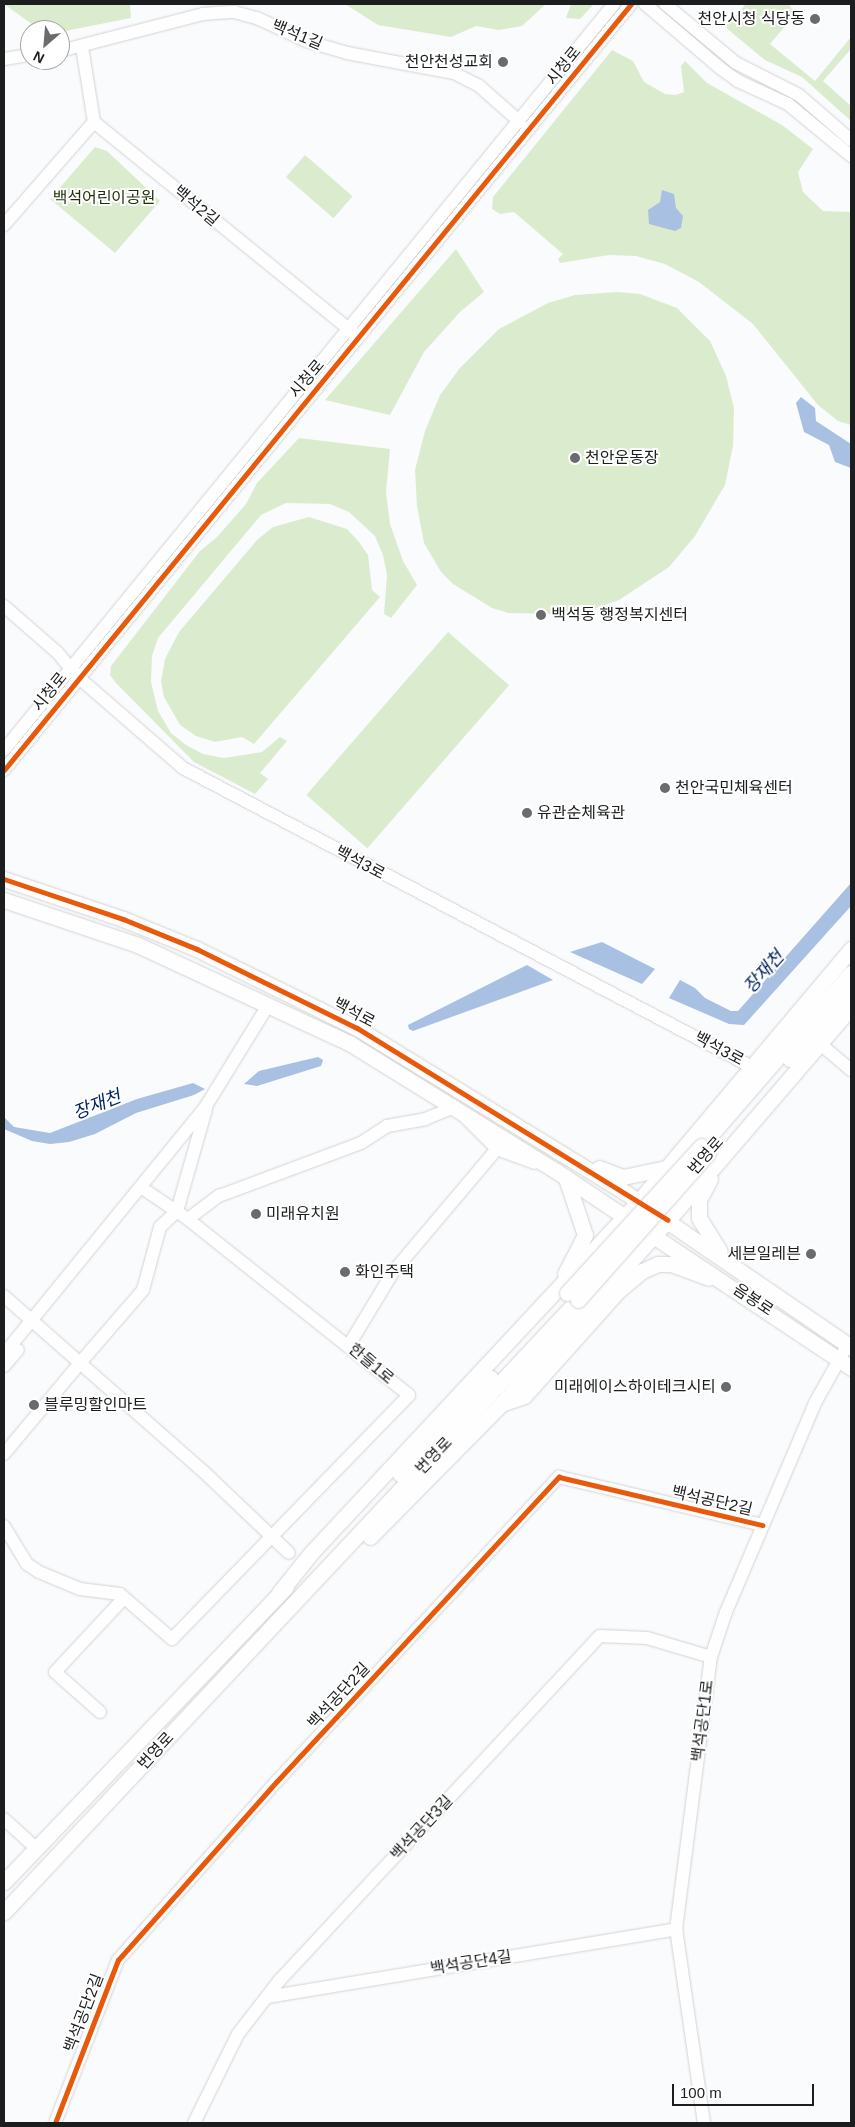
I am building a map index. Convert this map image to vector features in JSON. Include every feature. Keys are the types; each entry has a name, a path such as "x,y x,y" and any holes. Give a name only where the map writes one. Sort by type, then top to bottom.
{"main road":[{"name":"백석로","path":"4,879 131,922 197,949 267,983 404,1055 668,1220"},
{"name":"백석로","path":"4,900 138,944 268,1007 351,1044 561,1174 653,1236"},
{"path":"279,1593 314,1550 567,1295 575,1271 638,1202 851,949"},
{"name":"번영로","path":"705,1149 851,973"},
{"name":"번영로","path":"4,1882 279,1593 318,1559 446,1427 851,989"},
{"path":"294,1604 332,1576 502,1403 668,1220 726,1150 851,1007"},
{"path":"726,1150 698,1208 701,1226 737,1271"},
{"path":"566,1156 623,1177 667,1168"},
{"path":"667,1168 666,1177 673,1186 684,1190 696,1187"},
{"path":"561,1174 585,1235 567,1295"},
{"name":"음봉로","path":"668,1220 737,1271 829,1332 850,1343"},
{"name":"음봉로","path":"653,1236 728,1283 838,1357 851,1368"},
{"path":"502,1403 524,1396 618,1291 642,1271 658,1264 671,1264 728,1283"},
{"path":"575,1271 585,1267 598,1273 603,1286 601,1294"},
{"name":"번영로","path":"4,1912 294,1604 567,1295"}],"street":[{"name":"시청로","path":"354,333 614,4"},
{"name":"시청로","path":"4,750 74,672 354,333 631,4"},
{"path":"645,4 720,68 738,81 788,104 851,156"},
{"path":"666,4 736,63 799,95 851,140"},
{"name":"백석1길","path":"70,49 203,14 234,12 257,18 306,41 347,54 454,73 478,85 520,122"},
{"path":"4,225 94,122 82,47"},
{"path":"4,59 20,57"},
{"name":"백석2길","path":"94,122 354,333"},
{"name":"백석3로","path":"4,606 74,672 182,768 752,1067"},
{"name":"시청로","path":"4,770 74,672"},
{"path":"4,1366 191,1122 206,1106 268,1007"},
{"path":"819,1043 851,1070"},
{"path":"4,1454 143,1290 160,1227 178,1211 206,1106"},
{"path":"188,1219 219,1196 361,1143 386,1126 426,1119 455,1107 497,1149 561,1174"},
{"path":"349,1345 393,1272 497,1149"},
{"name":"한들1로","path":"142,1188 178,1211 349,1345 408,1395 273,1538"},
{"path":"4,1296 34,1325 204,1472 289,1553 291,1577"},
{"path":"4,1354 34,1325"},
{"name":"백석공단1로","path":"704,2123 676,1929 711,1657 762,1525 838,1357 850,1343"},
{"name":"백석공단2길","path":"55,2123 118,1960 283,1774 559,1477 762,1525"},
{"path":"4,1526 27,1564 39,1572 80,1588 120,1594 172,1639 273,1538"},
{"path":"289,1553 314,1550"},
{"path":"100,1712 55,1672 124,1598"},
{"name":"백석공단3길","path":"194,2123 238,2034 267,1997 600,1636 647,1638 711,1657"},
{"path":"4,1819 36,1848"},
{"name":"백석공단4길","path":"267,1997 676,1929"}],"green space":[{"path":"4,4 130,4 131,18 70,30 70,20 26,20"},
{"path":"345,4 546,4 522,26 499,30 476,26 451,37 378,25"},
{"path":"571,4 594,4 580,19 566,18"},
{"path":"746,4 788,4 796,13 770,44 815,81 851,37 851,49 823,81 851,106 851,121 802,77 765,60 725,27"},
{"path":"612,50 633,61 644,82 665,94 676,95 684,92 681,66 685,61 707,83 782,125 813,149 798,172 803,192 823,211 851,212 851,425 838,421 818,405 753,324 699,282 665,264 636,256 609,255 560,263 558,259 563,254 514,212 500,214 492,209 493,197"},
{"name":"백석어린이공원","path":"95,147 107,151 160,201 115,253 50,199"},
{"path":"305,155 353,196 334,218 286,177"},
{"path":"456,249 484,292 461,311 424,352 390,415 325,400"},
{"name":"천안운동장","path":"618,292 640,294 677,308 710,341 726,376 734,408 733,446 725,485 695,536 669,567 619,600 585,612 556,614 508,613 492,608 453,584 441,572 424,543 417,506 415,470 425,431 440,395 460,368 499,329 548,303 575,295"},
{"path":"299,438 390,449 386,492 390,524 403,561 417,585 391,618 384,614 387,575 383,555 375,536 349,512 330,504 286,503 261,515 158,638 152,656 151,682 158,711 171,733 186,745 203,754 224,758 262,752 280,737 287,741 260,773 268,779 255,794 194,762 116,683 110,675 111,666 200,551 217,537 246,504 257,483"},
{"path":"309,517 347,529 359,542 368,555 372,590 380,597 254,744 242,737 215,742 196,736 180,725 164,697 161,682 165,659 179,632 257,540 273,527"},
{"path":"448,632 509,685 367,848 306,795"}],"water":[{"path":"662,190 674,194 676,208 683,216 681,228 675,231 649,224 648,210 660,202"},
{"path":"801,397 815,408 816,421 851,444 851,468 835,462 829,445 804,432 796,403"},
{"path":"851,883 851,906 744,1025 729,1024 669,998 680,980 695,988 705,998 731,1011 738,1011"},
{"path":"602,942 655,969 642,984 570,952"},
{"path":"527,965 553,980 413,1031 409,1029 408,1025"},
{"path":"318,1057 323,1060 321,1066 257,1086 244,1084 259,1071"},
{"path":"193,1083 205,1089 194,1095 136,1113 95,1134 69,1142 50,1144 32,1141 4,1129 4,1117 14,1127 50,1133 137,1099"}],"cycle path":[{"path":"4,770 631,4"},
{"path":"4,879 123,919 197,949 357,1028 668,1220"},
{"path":"55,2123 118,1960 277,1781 559,1477 762,1525"}],"place":[{"name":"천안시청 식당동","path":"815,19"},
{"name":"천안천성교회","path":"503,62"},
{"name":"천안운동장","path":"575,458"},
{"name":"백석동 행정복지센터","path":"541,615"},
{"name":"천안국민체육센터","path":"665,788"},
{"name":"유관순체육관","path":"527,813"},
{"name":"미래유치원","path":"256,1214"},
{"name":"세븐일레븐","path":"811,1254"},
{"name":"화인주택","path":"345,1272"},
{"name":"미래에이스하이테크시티","path":"726,1387"},
{"name":"블루밍할인마트","path":"34,1405"}],"water label":[{"name":"장재천","path":"764,972"},
{"name":"장재천","path":"97,1105"}]}
